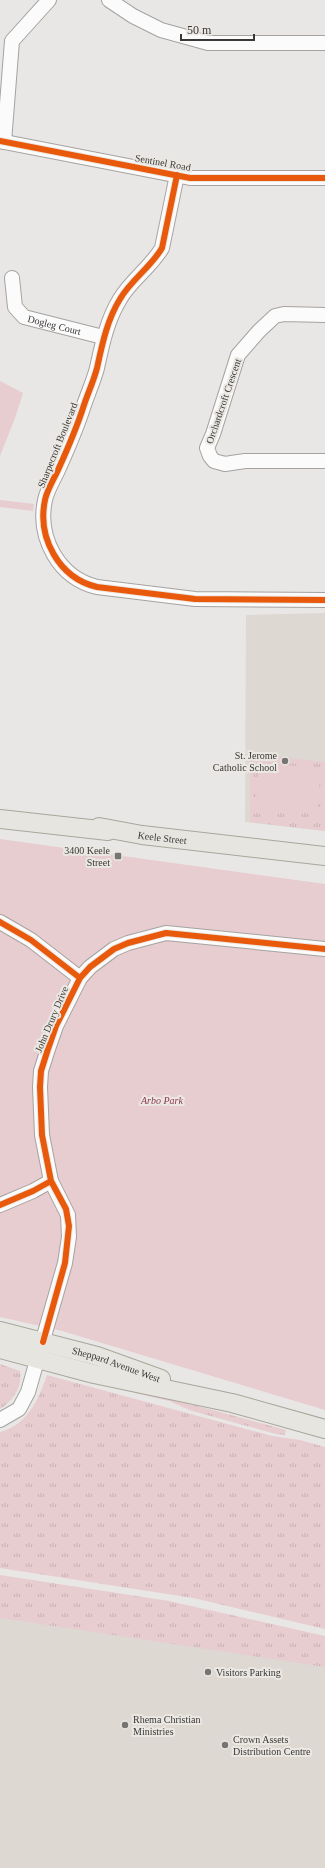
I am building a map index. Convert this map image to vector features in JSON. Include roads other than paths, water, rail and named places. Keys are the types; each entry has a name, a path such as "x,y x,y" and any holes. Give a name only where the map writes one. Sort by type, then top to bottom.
{"main road":[{"name":"Keele Street","path":"0,819 98,828 325,856"},
{"name":"Sheppard Avenue West","path":"0,1331 97,1356 232,1403"},
{"name":"Sheppard Avenue West","path":"0,1349 94,1374 232,1403 325,1428"}],"street":[{"path":"2,141 12,41 49,0"},
{"path":"109,0 133,16 161,30 208,43 325,43"},
{"name":"Sentinel Road","path":"2,141 190,178 325,178"},
{"name":"Sharpecroft Boulevard","path":"177,175 162,248 157,257 120,299 103,337 97,369 84,406 45,500 44,526 50,548 60,564 81,581 90,586 195,599 325,600"},
{"name":"Dogleg Court","path":"12,278 15,307 24,317 103,337"},
{"name":"Orchardcroft Crescent","path":"325,315 284,314 275,316 259,331 238,355 213,434 207,448 214,461 225,464 243,461 325,461"},
{"path":"0,922 31,940 80,978"},
{"name":"John Drury Drive","path":"0,1420 19,1409 28,1392 65,1263 69,1226 66,1209 51,1181 43,1143 39,1104 41,1071 56,1026 80,978 101,958 114,949 147,937 166,933 325,949"},
{"path":"0,1205 33,1191 51,1181"}],"place":[{"name":"St. Jerome Catholic School","path":"285,761"},
{"name":"3400 Keele Street","path":"118,856"},
{"name":"Visitors Parking","path":"208,1672"},
{"name":"Rhema Christian Ministries","path":"125,1725"},
{"name":"Crown Assets Distribution Centre","path":"225,1745"}],"park label":[{"name":"Arbo Park","path":"162,1100"}]}
